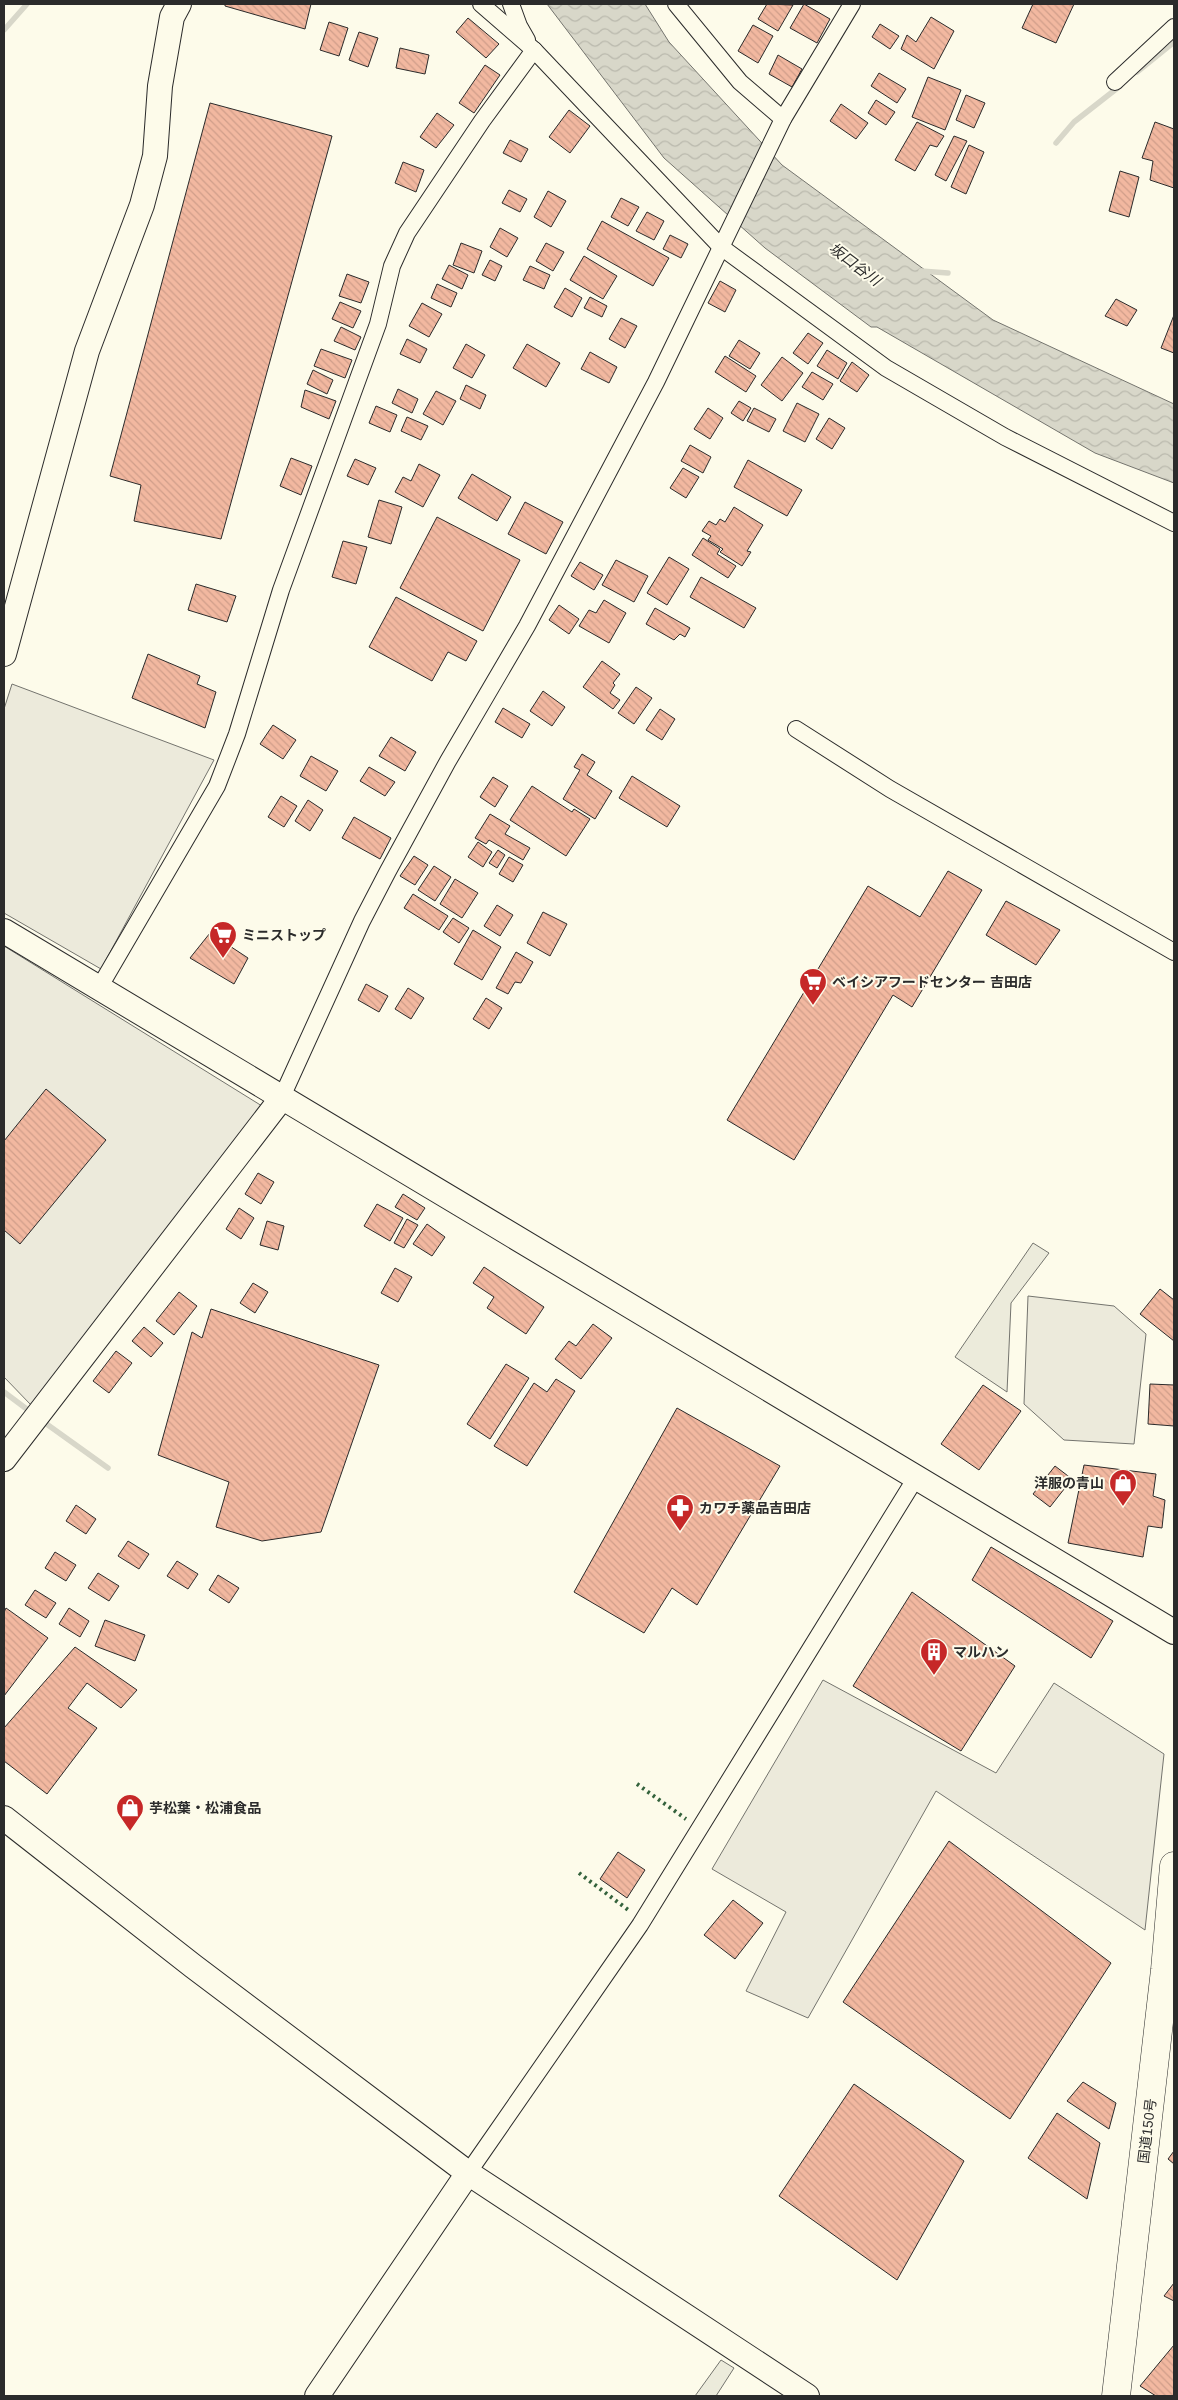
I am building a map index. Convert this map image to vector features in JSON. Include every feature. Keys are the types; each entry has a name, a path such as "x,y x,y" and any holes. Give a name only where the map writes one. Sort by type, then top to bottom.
{"highway":[{"name":"国道150号","path":"1116,2396 1170,1973 1174,1866"}],"street":[{"path":"4,654 87,350 142,206 155,156 160,86 172,17 178,4"},
{"path":"481,4 534,50 723,242 886,368 1005,437 1174,524"},
{"path":"511,4 519,26 534,50"},
{"path":"676,4 740,82 783,119"},
{"path":"4,1459 282,1099 362,921 448,760 532,617 656,382 783,119 852,4"},
{"path":"1115,82 1174,27"},
{"path":"99,988 217,786 237,734 281,590 378,324 392,266 399,250 407,233 482,121 534,50"},
{"path":"796,729 890,789 1174,952"},
{"path":"4,931 282,1099 918,1476 1174,1632"},
{"path":"317,2396 468,2173 640,1925 918,1476"},
{"path":"4,1818 193,1966 468,2173 807,2396"}],"shaded area":[{"path":"12,684 214,760 101,969 4,913 4,709"},
{"path":"4,946 262,1106 31,1405 4,1377"},
{"path":"1033,1243 1049,1253 1011,1303 1007,1392 955,1357"},
{"path":"1028,1296 1114,1306 1146,1334 1134,1444 1064,1440 1024,1404"},
{"path":"823,1680 996,1773 1054,1683 1164,1754 1145,1930 936,1791 808,2018 746,1991 786,1912 712,1869"},
{"path":"721,2360 734,2368 716,2396 695,2396"}],"water":[{"name":"坂口谷川","path":"547,4 645,4 669,42 782,165 993,320 1174,404 1174,483 1095,453 877,327 871,327 765,248 664,158"}],"building":[{"path":"225,4 311,4 305,29 225,6"},
{"path":"767,4 793,5 778,31 758,19"},
{"path":"804,4 830,19 817,43 790,28"},
{"path":"1033,4 1074,4 1056,43 1022,28"},
{"path":"931,17 954,31 934,69 901,49 907,35 916,42"},
{"path":"468,18 499,44 486,58 456,32"},
{"path":"329,22 348,28 339,56 320,50"},
{"path":"880,24 899,36 890,49 872,37"},
{"path":"753,25 773,36 758,63 738,51"},
{"path":"359,32 378,38 368,67 349,60"},
{"path":"400,48 429,55 425,74 396,68"},
{"path":"778,55 802,69 792,87 769,74"},
{"path":"485,65 500,75 474,113 459,103"},
{"path":"879,73 906,89 897,103 871,86"},
{"path":"928,77 961,90 945,130 912,117"},
{"path":"966,95 985,103 974,128 956,120"},
{"path":"876,100 895,112 886,125 868,113"},
{"path":"210,103 332,136 221,539 134,521 141,485 110,476"},
{"path":"841,104 868,123 856,139 830,121"},
{"path":"569,110 590,126 570,153 549,137"},
{"path":"437,113 454,125 436,148 420,137"},
{"path":"917,122 944,136 937,147 930,145 915,171 895,160"},
{"path":"1155,122 1174,129 1174,188 1150,180 1153,161 1142,158"},
{"path":"954,136 967,141 946,181 935,175"},
{"path":"510,140 528,149 521,162 503,153"},
{"path":"969,145 984,152 966,194 951,187"},
{"path":"403,162 424,170 416,192 395,183"},
{"path":"1120,171 1139,177 1129,217 1109,211"},
{"path":"509,190 527,199 520,212 502,203"},
{"path":"548,191 566,201 551,227 534,217"},
{"path":"621,198 639,207 628,226 611,217"},
{"path":"647,212 664,221 654,240 636,231"},
{"path":"602,221 669,258 653,286 587,249"},
{"path":"500,228 518,238 507,257 490,247"},
{"path":"670,235 688,244 681,258 663,249"},
{"path":"461,243 482,251 474,273 453,265"},
{"path":"546,243 564,252 553,271 536,261"},
{"path":"584,256 617,276 603,299 570,280"},
{"path":"490,260 502,266 495,281 482,275"},
{"path":"449,265 468,275 462,289 442,279"},
{"path":"530,266 550,275 544,289 523,280"},
{"path":"347,274 369,282 361,303 339,296"},
{"path":"720,281 736,290 725,312 708,303"},
{"path":"437,284 457,293 451,307 431,298"},
{"path":"565,288 582,298 572,317 554,307"},
{"path":"590,297 607,306 602,317 584,308"},
{"path":"1116,299 1137,310 1127,326 1105,316"},
{"path":"340,302 361,311 353,328 332,319"},
{"path":"422,303 442,314 429,337 409,326"},
{"path":"1174,315 1174,353 1161,348"},
{"path":"621,318 637,326 625,348 609,339"},
{"path":"341,327 361,337 355,350 334,341"},
{"path":"808,333 823,343 808,364 793,353"},
{"path":"407,339 427,349 420,363 400,354"},
{"path":"739,340 760,353 750,369 729,356"},
{"path":"466,344 485,355 472,378 453,368"},
{"path":"527,344 560,363 546,387 513,368"},
{"path":"321,349 352,360 345,378 314,366"},
{"path":"827,350 847,363 838,379 817,366"},
{"path":"590,352 617,367 609,383 581,369"},
{"path":"725,356 756,376 746,392 715,372"},
{"path":"782,357 803,373 782,401 761,385"},
{"path":"852,362 869,375 857,392 840,381"},
{"path":"313,370 333,380 327,394 307,384"},
{"path":"812,372 833,384 823,400 802,387"},
{"path":"466,385 486,395 480,409 460,399"},
{"path":"398,389 418,399 412,413 392,403"},
{"path":"305,390 336,401 329,419 301,407"},
{"path":"436,391 456,401 443,425 423,414"},
{"path":"739,401 751,408 743,421 731,413"},
{"path":"797,403 819,414 805,442 783,431"},
{"path":"376,406 397,415 390,432 369,423"},
{"path":"708,408 723,418 710,439 694,429"},
{"path":"754,408 776,419 769,432 747,421"},
{"path":"407,417 428,426 421,440 401,431"},
{"path":"829,418 845,428 832,449 816,439"},
{"path":"690,445 711,457 703,473 681,461"},
{"path":"291,458 312,466 301,495 280,486"},
{"path":"355,459 376,468 368,485 347,476"},
{"path":"748,460 802,490 787,516 734,487"},
{"path":"419,464 440,475 423,507 395,492 403,477 411,481"},
{"path":"683,468 699,477 686,498 670,488"},
{"path":"472,474 511,497 497,521 458,498"},
{"path":"379,500 402,507 391,544 368,537"},
{"path":"525,502 563,522 546,554 508,534"},
{"path":"734,507 763,525 747,551 751,552 742,566 720,552 723,549 708,540 711,536 702,531 709,521 716,525 720,519 725,522"},
{"path":"437,517 520,560 483,631 400,588"},
{"path":"703,538 720,549 717,554 736,566 728,578 692,555"},
{"path":"343,541 367,547 356,584 332,577"},
{"path":"669,557 689,569 667,605 647,593"},
{"path":"616,560 648,576 634,602 602,585"},
{"path":"580,562 603,575 594,590 571,576"},
{"path":"701,577 756,608 744,628 690,597"},
{"path":"196,584 236,596 227,622 188,610"},
{"path":"396,597 477,641 466,661 448,652 432,681 369,647"},
{"path":"604,600 626,613 609,643 579,626 589,610 596,613"},
{"path":"559,605 579,619 569,634 549,620"},
{"path":"655,608 690,628 685,637 680,634 674,640 646,624"},
{"path":"148,654 200,676 197,684 216,692 205,728 132,698"},
{"path":"602,661 620,674 613,683 615,685 610,693 620,700 613,709 583,687"},
{"path":"636,687 652,698 634,724 618,713"},
{"path":"543,691 565,707 552,726 530,711"},
{"path":"503,708 530,724 522,738 495,722"},
{"path":"660,709 675,719 662,740 646,730"},
{"path":"273,725 296,740 283,759 260,744"},
{"path":"391,737 416,752 405,771 379,756"},
{"path":"582,754 595,762 587,775 612,791 595,819 563,799 580,770 574,767"},
{"path":"311,756 338,771 326,791 300,776"},
{"path":"369,767 395,782 385,796 360,781"},
{"path":"632,776 680,806 667,827 619,798"},
{"path":"493,777 508,786 495,807 480,797"},
{"path":"532,786 572,812 574,809 590,819 566,856 510,820"},
{"path":"281,796 297,806 284,827 268,817"},
{"path":"308,800 323,810 310,831 295,821"},
{"path":"490,814 510,826 505,834 530,848 523,860 489,840 486,844 475,838"},
{"path":"354,817 391,838 380,859 342,838"},
{"path":"478,842 492,852 483,867 468,857"},
{"path":"498,850 505,855 497,868 489,863"},
{"path":"414,856 428,865 415,885 400,876"},
{"path":"509,857 523,865 513,882 499,874"},
{"path":"434,866 451,877 435,901 418,890"},
{"path":"948,871 982,890 912,1007 893,995 794,1160 727,1120 868,886 920,917"},
{"path":"455,879 478,893 462,918 440,904"},
{"path":"413,894 448,916 439,930 404,908"},
{"path":"1006,901 1060,930 1036,965 986,935"},
{"path":"497,905 513,915 500,936 484,926"},
{"path":"543,912 567,924 550,956 527,943"},
{"path":"453,918 469,928 459,943 443,932"},
{"path":"473,930 501,947 482,980 454,964"},
{"path":"210,933 248,958 234,984 190,958"},
{"path":"516,952 533,962 521,983 515,982 508,994 496,988"},
{"path":"366,984 388,996 379,1012 358,1000"},
{"path":"408,988 424,998 411,1019 395,1009"},
{"path":"486,998 502,1008 489,1029 473,1019"},
{"path":"46,1089 106,1140 20,1244 4,1230 4,1141"},
{"path":"258,1173 274,1182 261,1204 245,1194"},
{"path":"403,1194 425,1208 417,1220 395,1207"},
{"path":"377,1204 403,1218 390,1241 364,1226"},
{"path":"239,1208 254,1218 241,1239 226,1229"},
{"path":"407,1219 418,1225 404,1248 394,1243"},
{"path":"267,1221 284,1226 278,1250 260,1245"},
{"path":"427,1224 445,1237 432,1256 413,1244"},
{"path":"484,1267 544,1307 526,1334 487,1308 494,1297 473,1283"},
{"path":"395,1268 412,1277 398,1302 381,1293"},
{"path":"253,1283 268,1292 255,1313 240,1303"},
{"path":"1160,1289 1174,1300 1174,1341 1140,1314"},
{"path":"179,1292 197,1306 174,1335 156,1321"},
{"path":"211,1309 379,1365 321,1532 262,1541 216,1527 229,1482 158,1455 192,1332 202,1338"},
{"path":"593,1324 612,1338 581,1379 555,1359 569,1341 576,1346"},
{"path":"144,1327 163,1343 151,1357 132,1341"},
{"path":"116,1351 132,1363 109,1393 93,1381"},
{"path":"506,1364 529,1378 490,1439 467,1424"},
{"path":"556,1379 575,1391 527,1466 494,1446 534,1383 547,1392"},
{"path":"1150,1384 1174,1385 1174,1426 1148,1424"},
{"path":"983,1385 1021,1411 979,1470 941,1444"},
{"path":"677,1408 780,1466 697,1605 672,1588 644,1633 574,1592"},
{"path":"1084,1465 1156,1474 1153,1496 1165,1500 1162,1528 1148,1526 1143,1557 1068,1543"},
{"path":"1055,1466 1072,1479 1050,1507 1033,1494"},
{"path":"76,1505 96,1519 86,1534 66,1521"},
{"path":"128,1541 149,1554 139,1569 118,1556"},
{"path":"991,1547 1113,1621 1091,1658 972,1580"},
{"path":"55,1552 76,1565 66,1581 45,1568"},
{"path":"177,1561 198,1574 188,1589 167,1576"},
{"path":"98,1573 119,1586 109,1601 88,1588"},
{"path":"218,1575 239,1588 229,1603 209,1590"},
{"path":"35,1590 56,1603 46,1618 25,1605"},
{"name":"マルハン","path":"912,1592 1015,1666 961,1751 853,1686"},
{"path":"6,1608 48,1638 4,1696 4,1612"},
{"path":"69,1608 89,1621 80,1637 59,1624"},
{"path":"105,1620 145,1635 135,1661 95,1646"},
{"path":"75,1647 137,1690 121,1708 87,1683 68,1708 97,1728 47,1794 4,1761 4,1728"},
{"path":"949,1841 1111,1963 1010,2119 843,2002"},
{"path":"618,1852 645,1870 627,1898 600,1879"},
{"path":"733,1900 763,1923 735,1959 704,1935"},
{"path":"1083,2082 1116,2103 1109,2129 1067,2101"},
{"path":"854,2084 964,2161 897,2280 779,2196"},
{"path":"1057,2113 1100,2143 1087,2199 1028,2158"},
{"path":"1174,2151 1174,2164 1168,2159"},
{"path":"1174,2283 1174,2301 1164,2296"},
{"path":"1174,2345 1174,2396 1156,2396 1140,2386"}],"waterway":[{"path":"4,30 27,4"},
{"path":"1137,72 1174,42"},
{"path":"1056,143 1074,122 1120,86"},
{"path":"921,271 948,273"},
{"path":"4,1392 32,1413"},
{"path":"41,1420 108,1468"}],"hedge":[{"path":"637,1784 686,1819"},
{"path":"579,1873 631,1912"}],"place":[{"name":"ミニストップ","path":"223,959"},
{"name":"ベイシアフードセンター 吉田店","path":"813,1006"},
{"name":"洋服の青山","path":"1123,1507"},
{"name":"カワチ薬品吉田店","path":"680,1532"},
{"name":"マルハン","path":"934,1676"},
{"name":"芋松葉・松浦食品","path":"130,1832"}]}
